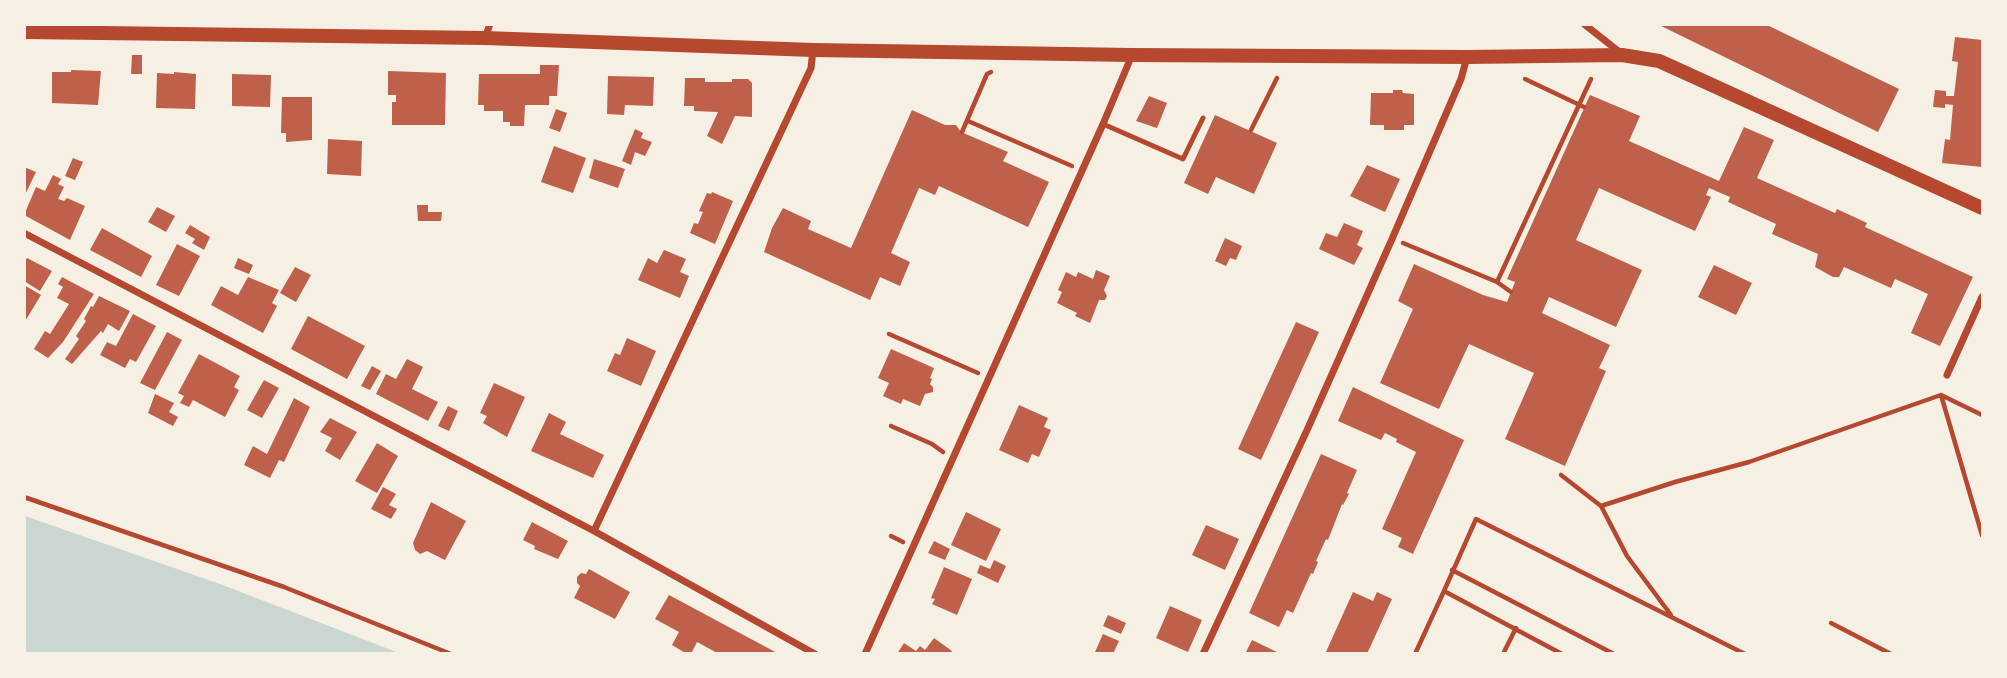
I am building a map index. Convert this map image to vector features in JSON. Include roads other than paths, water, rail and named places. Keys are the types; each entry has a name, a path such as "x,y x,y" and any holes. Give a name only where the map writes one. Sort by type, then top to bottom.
{"main road":[{"path":"24,32 488,31 813,50 1132,55 1622,55 1659,61 1679,69 1983,208"}],"street":[{"path":"1584,24 1594,27 1622,55"},
{"path":"594,531 811,68 813,50"},
{"path":"865,653 1132,55"},
{"path":"1203,653 1392,239 1461,79 1467,57"},
{"path":"24,233 594,531 815,653"},
{"path":"1947,375 1983,297"}],"lane":[{"path":"1103,124 1183,159 1203,118"}]}
